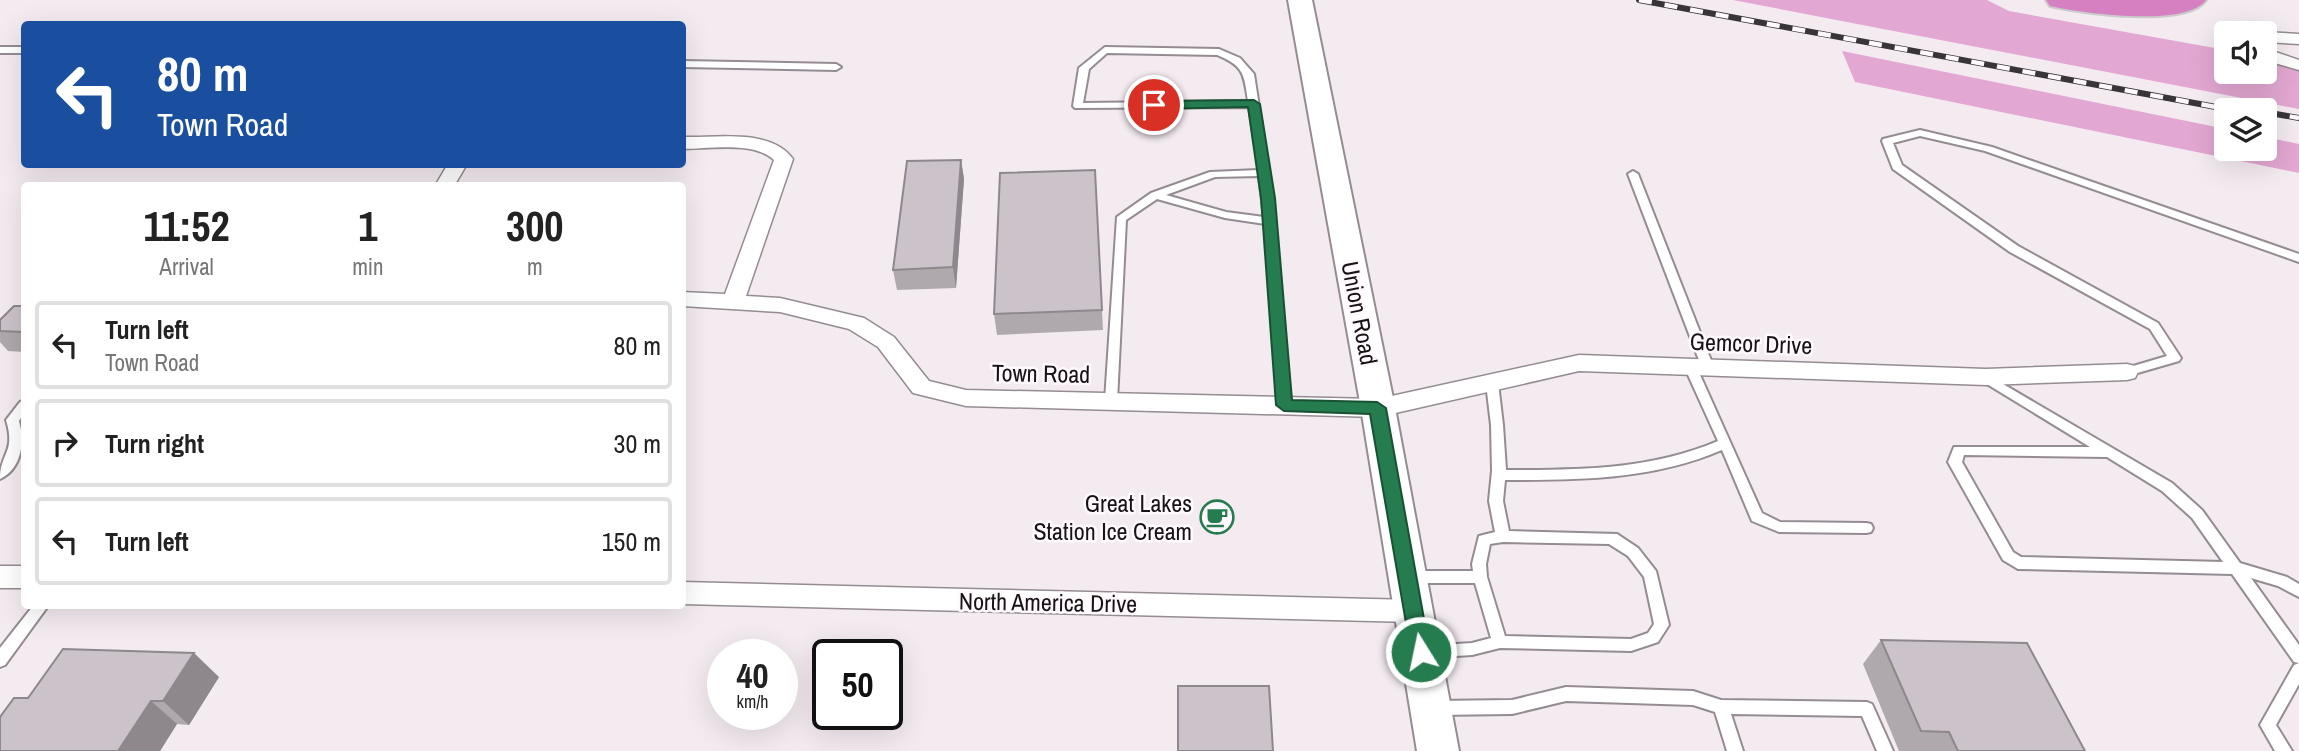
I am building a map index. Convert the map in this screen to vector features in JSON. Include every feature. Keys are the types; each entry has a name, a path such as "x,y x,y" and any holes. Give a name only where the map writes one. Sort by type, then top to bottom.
{"highway":[{"path":"2060,0 2119,8 2155,7 2192,0"}],"main road":[{"name":"Union Road","path":"1300,0 1438,751"}],"street":[{"path":"2277,38 2299,39"},
{"path":"2277,60 2299,65"},
{"path":"686,143 750,144 772,148 784,159 733,302"},
{"name":"Town Road","path":"686,299 780,305 856,323 886,342 922,387 966,398 1377,408"},
{"name":"Gemcor Drive","path":"1377,408 1579,363 1986,377 2127,372"},
{"path":"0,577 21,578"},
{"name":"North America Drive","path":"686,593 1413,611"}],"lane":[{"path":"0,50 21,50"},
{"path":"1254,104 1078,106 1084,68 1105,50 1219,52 1237,60 1249,74 1254,104 1264,173 1270,221 1284,405"},
{"path":"686,64 836,68"},
{"path":"2127,372 2175,358 2154,326 2014,249 1897,167 1887,141 1920,133 1988,149 2299,258"},
{"path":"1111,401 1121,219 1155,195 1214,174 1264,173"},
{"path":"1633,174 1725,443 1757,517 1779,527 1866,528"},
{"path":"1155,195 1225,215 1270,221"},
{"path":"1986,377 2167,487 2197,514 2299,657"},
{"path":"1492,383 1499,475 1496,501 1503,536"},
{"path":"0,474 13,460 19,438 12,420 21,409"},
{"path":"1499,475 1600,474 1697,457 1725,443"},
{"path":"2111,452 1959,450 1955,462 2008,556 2018,563 2235,568 2282,581 2299,591"},
{"path":"1421,652 1472,649 1500,642 1631,645 1653,638 1662,625 1651,575 1633,552 1612,538 1503,536 1484,540 1479,564 1480,578 1500,642"},
{"path":"1408,577 1480,578"},
{"path":"0,660 39,609"},
{"path":"2284,751 2268,725 2299,670"},
{"path":"1431,708 1512,708 1566,694 1693,698 1721,707 1867,709 1885,751"},
{"path":"1721,707 1735,751"}],"shaded area":[{"path":"1733,0 1987,0 2009,11 2214,48 2214,84 2277,84 2277,59 2299,63 2299,109 2277,105 2277,98 2242,98"},
{"path":"1842,51 2214,127 2214,156 1855,82"},
{"path":"2277,139 2299,144 2299,173 2240,161 2277,161"}],"building":[{"path":"961,160 953,267 893,270 907,161"},
{"path":"1095,170 1102,310 994,314 1000,173"},
{"path":"14,306 21,306 21,332 0,331 0,320"},
{"path":"1881,640 2027,643 2085,751 1958,751 1949,732 1921,731"},
{"path":"63,649 194,653 163,701 151,701 118,751 0,751 0,717 14,698 28,698"},
{"path":"1178,686 1269,686 1273,751 1178,751"}],"railway":[{"path":"1639,0 2214,107"},
{"path":"2277,114 2299,118"}],"place":[{"name":"Great Lakes Station Ice Cream","path":"1217,517"}],"route":[{"path":"1154,105 1254,104 1268,198 1284,405 1377,408 1421,652"}]}
